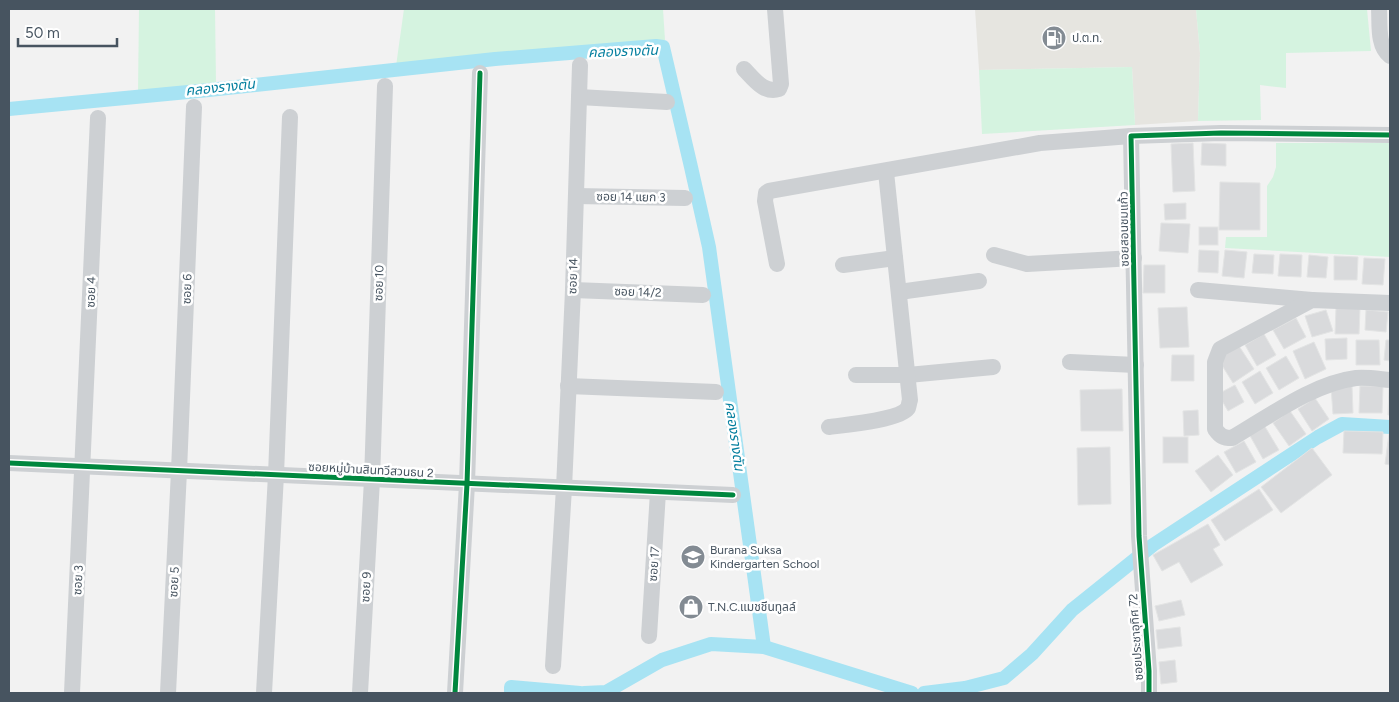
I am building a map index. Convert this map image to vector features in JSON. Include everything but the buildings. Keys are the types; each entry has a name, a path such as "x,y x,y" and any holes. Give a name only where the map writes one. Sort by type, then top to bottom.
{"street":[{"path":"744,69 764,88 774,90 779,88 781,84 775,9"},
{"path":"1379,9 1381,43 1384,50 1390,56"},
{"name":"ซอย 14","path":"553,666 564,488 573,290 580,65"},
{"path":"455,693 467,484 480,73"},
{"name":"ซอย 10","path":"372,480 385,86"},
{"path":"579,97 667,102"},
{"name":"ซอย 6","path":"179,472 194,107"},
{"path":"264,693 276,475 290,117"},
{"name":"ซอย 4","path":"83,467 98,118"},
{"path":"777,264 765,201 766,193 775,189 886,172 1040,144 1131,136 1221,133 1390,135"},
{"name":"ซอยสอนชมแก้ว","path":"1131,136 1139,536 1142,579"},
{"path":"829,427 889,418 902,413 908,408 910,400 886,172"},
{"name":"ซอย 14 แยก 3","path":"576,196 685,198"},
{"path":"994,255 1027,264 1134,258"},
{"path":"843,265 895,258"},
{"path":"899,292 979,281"},
{"name":"ซอย 14/2","path":"573,290 703,295"},
{"path":"1198,290 1312,300 1390,303"},
{"path":"1312,300 1220,349 1215,362 1215,429 1219,435 1224,438 1232,438 1310,392 1334,383 1357,378 1390,380"},
{"path":"1070,362 1136,365"},
{"path":"856,375 908,375 993,367"},
{"path":"568,386 716,392"},
{"name":"ซอยหมู่บ้านสินทวีสวนธน 2","path":"9,463 733,495"},
{"name":"ซอย 3","path":"72,693 83,467"},
{"name":"ซอย 5","path":"168,693 179,472"},
{"name":"ซอย 9","path":"360,693 372,480"},
{"name":"ซอย 17","path":"649,636 658,492"},
{"name":"ซอยประชาอุทิศ 72","path":"1142,579 1149,693"}],"shaded area":[{"path":"975,9 1196,9 1200,53 1198,121 1135,125 1132,67 979,70"}],"green space":[{"path":"139,9 215,9 216,83 138,91"},
{"path":"404,9 663,9 665,40 481,56 396,66"},
{"path":"1196,9 1367,9 1371,51 1286,53 1286,88 1260,85 1261,120 1198,121 1200,53"},
{"path":"1132,67 1135,125 982,134 979,70"},
{"path":"1276,143 1390,143 1390,257 1225,248 1226,237 1267,237 1267,186 1273,177 1276,167"}],"waterway":[{"name":"คลองรางตัน","path":"9,109 209,90 495,59 663,47 709,247 764,647"},
{"path":"924,693 965,688 1004,678 1032,654 1072,610 1153,545 1318,437 1342,424 1390,427"},
{"path":"584,693 606,692 662,660 711,644 764,647 912,693"},
{"path":"511,693 511,687 580,693"}],"cycle path":[{"path":"455,693 467,484 480,73"},
{"path":"1149,693 1139,536 1131,136 1221,133 1390,135"},
{"path":"9,463 733,495"}],"place":[{"name":"ป.ต.ท.","path":"1054,38"},
{"name":"Burana Suksa Kindergarten School","path":"693,557"},
{"name":"T.N.C.แมชชีนทูลล์","path":"691,607"}]}
